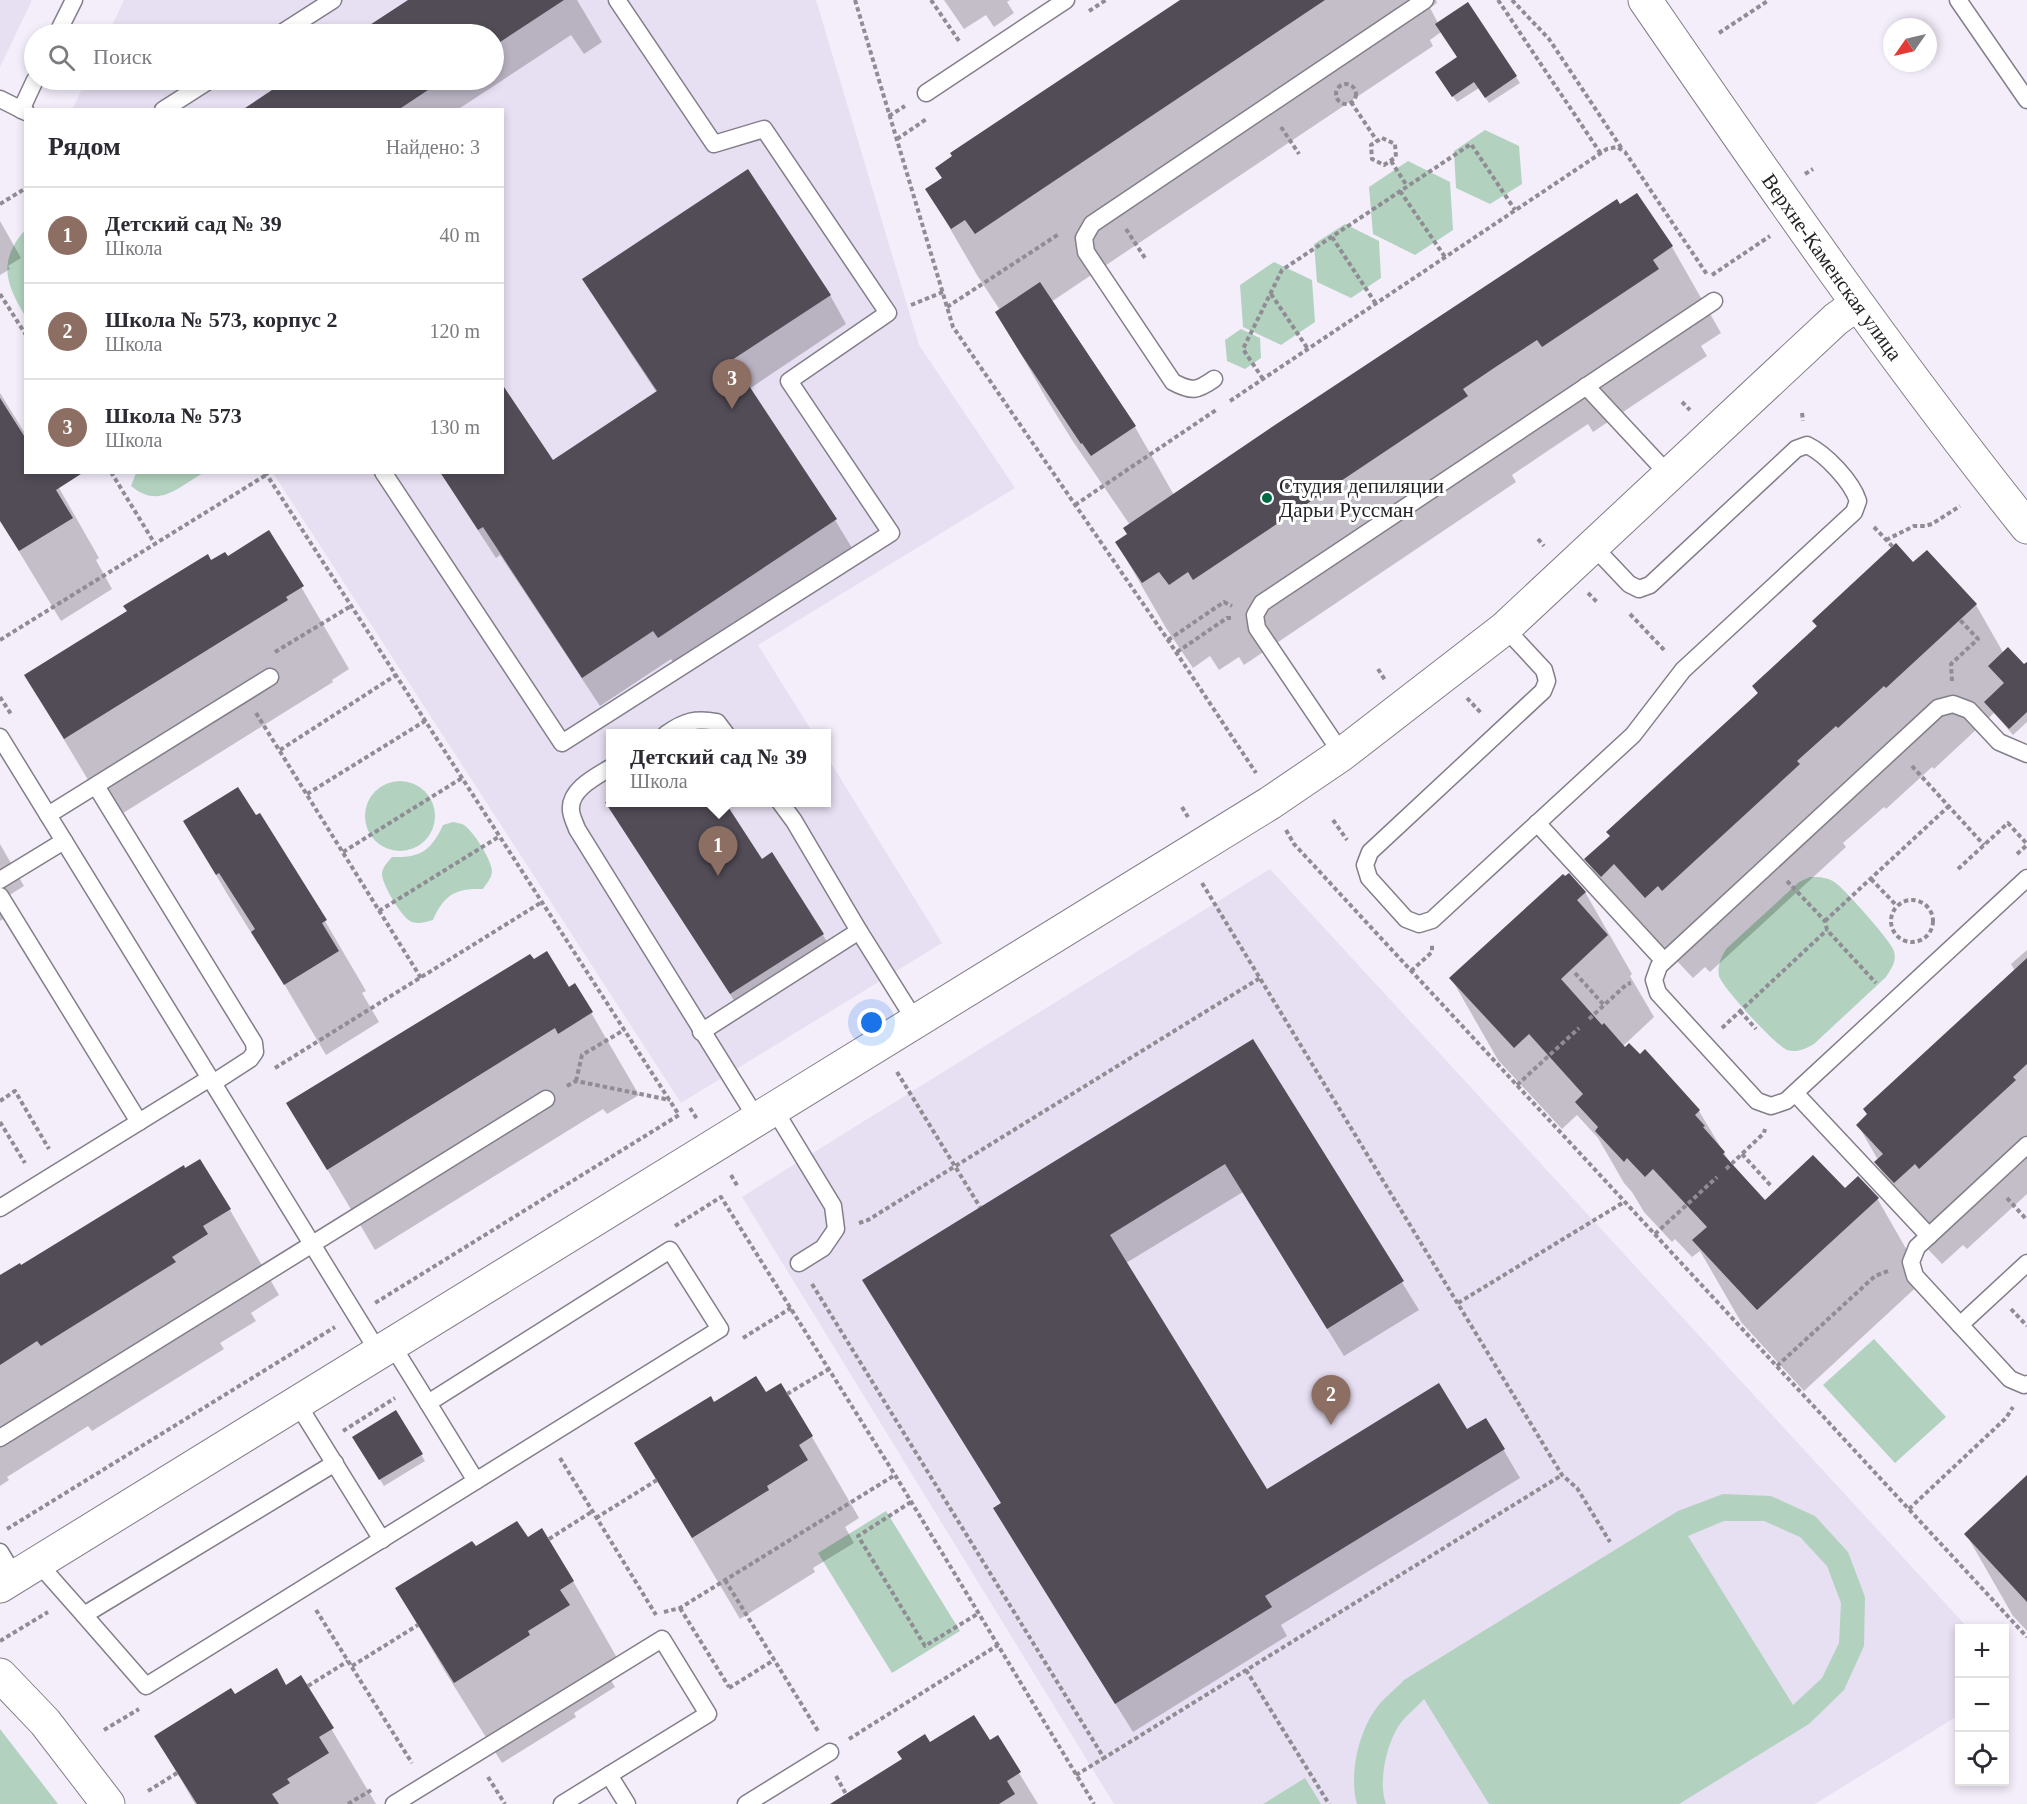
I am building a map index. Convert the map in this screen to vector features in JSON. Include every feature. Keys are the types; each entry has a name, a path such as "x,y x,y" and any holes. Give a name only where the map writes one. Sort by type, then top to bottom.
{"street":[{"name":"Верхне-Каменская улица","path":"1645,0 1783,202 1960,444 2027,528"},
{"path":"13,1569 386,1349 1270,803 1342,753 1505,628 1836,319 1857,304"},
{"path":"0,1675 45,1722 108,1804"}],"lane":[{"path":"62,24 74,0"},
{"path":"296,24 333,0"},
{"path":"384,474 562,743 891,533 789,381 888,313 764,129 714,144 617,0"},
{"path":"926,93 1066,0"},
{"path":"1214,379 1202,387 1186,389 1173,382 1086,252 1084,238 1092,224 1113,209 1425,0"},
{"path":"1958,0 2027,100"},
{"path":"24,108 31,90"},
{"path":"166,108 194,90"},
{"path":"0,99 23,111"},
{"path":"1342,753 1257,628 1256,615 1262,603 1714,301"},
{"path":"1586,386 1669,475"},
{"path":"1505,628 1544,670 1546,681 1543,691 1370,852 1365,865 1369,878 1406,919 1419,924 1432,920 1633,735 1683,670 1854,512 1858,501 1855,490 1818,450 1807,445 1796,449 1650,585 1639,589 1629,584 1593,546"},
{"path":"48,815 270,677"},
{"path":"2027,754 1999,742 1969,710 1953,704 1938,708 1664,961 1659,966 1654,980 1658,993 1757,1101 1771,1106 1786,1101 1795,1093 2027,878"},
{"path":"673,729 682,723 701,719 717,722 722,729"},
{"path":"0,737 312,1243 386,1349 416,1385 476,1481"},
{"path":"606,770 587,782 573,798 571,810 577,829 701,1032 833,1206 836,1229 823,1248 799,1263"},
{"path":"0,1208 139,1122 250,1059 255,1052 254,1043 96,786"},
{"path":"784,807 916,1022"},
{"path":"1537,823 1664,961"},
{"path":"0,880 64,841"},
{"path":"0,896 139,1122"},
{"path":"701,1032 859,931"},
{"path":"1795,1093 1929,1236"},
{"path":"0,1438 546,1099"},
{"path":"2026,1385 2010,1379 1915,1276 1911,1262 1917,1247 2027,1145"},
{"path":"13,1569 69,1599 146,1686 720,1329 670,1250 428,1403"},
{"path":"1960,1325 2027,1263"},
{"path":"297,1403 382,1540"},
{"path":"84,1615 335,1463"},
{"path":"394,1804 662,1639 708,1714 562,1804"},
{"path":"746,1804 830,1752"},
{"path":"609,1775 627,1804"}],"path":[{"path":"855,0 953,327 1252,764"},
{"path":"931,0 973,62"},
{"path":"1498,0 1600,154"},
{"path":"1512,0 1549,39 1709,277 1775,233"},
{"path":"1719,33 1769,0"},
{"path":"1345,84 1355,88 1356,99 1351,102 1347,105 1337,100 1336,90 1345,84"},
{"path":"1351,102 1377,141"},
{"path":"1267,106 1299,154"},
{"path":"1382,138 1395,144 1396,158 1390,161 1384,165 1372,159 1371,145 1382,138"},
{"path":"1263,379 1243,349 1282,270 1407,186 1471,144 1516,210"},
{"path":"1229,402 1607,149 1617,147 1624,152"},
{"path":"1390,161 1407,186"},
{"path":"0,204 24,189"},
{"path":"1400,191 1445,257"},
{"path":"1113,209 1146,258"},
{"path":"947,307 1058,233 1084,238"},
{"path":"1332,237 1376,304"},
{"path":"888,313 943,292"},
{"path":"0,294 24,332"},
{"path":"1270,294 1308,349"},
{"path":"1075,505 1219,408"},
{"path":"112,474 155,544"},
{"path":"0,640 266,474 679,1115"},
{"path":"1886,540 1914,526 1932,524 1960,506"},
{"path":"1168,640 1224,602 1256,615"},
{"path":"1626,609 1683,670"},
{"path":"1177,652 1227,618 1256,615"},
{"path":"1953,704 1951,664 1978,639 1960,620"},
{"path":"1378,669 1386,681"},
{"path":"280,750 396,675"},
{"path":"244,693 421,978"},
{"path":"307,794 425,721"},
{"path":"1912,766 1984,845"},
{"path":"343,852 462,778"},
{"path":"1825,921 1949,806"},
{"path":"1958,869 2008,823 2027,844"},
{"path":"379,911 500,836"},
{"path":"1294,844 2027,1637"},
{"path":"1186,856 1562,1475 1577,1488 1610,1542"},
{"path":"1871,879 1897,906"},
{"path":"1793,887 1825,921 1827,930 1878,985"},
{"path":"1906,900 1917,900 1927,906 1932,915 1932,926 1927,936 1918,941 1906,941 1897,936 1892,926 1891,915 1897,906 1906,900"},
{"path":"267,1073 542,903"},
{"path":"1720,1029 1827,930"},
{"path":"1575,973 1604,1005"},
{"path":"836,1229 868,1220 1260,978"},
{"path":"1589,1019 1627,984 1654,980"},
{"path":"1740,1011 1756,1029"},
{"path":"1517,1085 1580,1028"},
{"path":"576,1081 582,1055 624,1030"},
{"path":"880,1044 980,1207"},
{"path":"546,1099 576,1081 670,1100"},
{"path":"0,1101 15,1091 62,1170"},
{"path":"1726,1169 1764,1133 1771,1106"},
{"path":"0,1122 38,1184"},
{"path":"1742,1154 1772,1187"},
{"path":"1655,1234 1718,1177"},
{"path":"671,1228 722,1197 911,1502 1092,1803"},
{"path":"1458,1303 1624,1202"},
{"path":"1777,1366 1875,1276 1911,1262"},
{"path":"799,1263 1104,1758"},
{"path":"787,1394 829,1369"},
{"path":"322,1443 416,1385"},
{"path":"1909,1509 2006,1419 2026,1385"},
{"path":"547,1437 656,1615 662,1639"},
{"path":"1076,1775 1562,1475"},
{"path":"596,1518 657,1480"},
{"path":"911,1502 858,1536 925,1646 978,1613"},
{"path":"549,1539 593,1512"},
{"path":"725,1580 830,1752 998,1645"},
{"path":"303,1588 425,1785"},
{"path":"0,1642 69,1599"},
{"path":"680,1608 729,1687"},
{"path":"352,1666 418,1625"},
{"path":"702,1704 774,1660"},
{"path":"308,1686 348,1661"},
{"path":"1246,1670 1329,1804"},
{"path":"474,1755 505,1804"},
{"path":"148,1791 177,1773"}],"shaded area":[{"path":"0,0 32,0 0,67"},
{"path":"124,0 816,0 919,345 1015,488 758,645 810,729 606,729 606,807 831,807 831,763 942,943 681,1103 274,474 504,474 504,108 73,108 81,90 504,90 504,24 113,24"},
{"path":"1270,869 1964,1624 1955,1624 1955,1717 1815,1804 1114,1804 742,1197"}],"green space":[{"path":"1485,130 1519,146 1522,184 1490,204 1456,188 1454,151"},
{"path":"1408,161 1450,182 1453,230 1415,255 1373,234 1369,187"},
{"path":"1345,224 1379,241 1381,278 1351,298 1317,282 1314,244"},
{"path":"24,231 24,314 12,291 7,270 11,251"},
{"path":"1274,262 1312,280 1315,322 1281,345 1243,327 1240,285"},
{"path":"1241,329 1260,338 1261,358 1245,369 1227,361 1225,340"},
{"path":"135,474 201,474 176,490 159,496 141,493 131,486"},
{"path":"400,781 413,784 425,791 432,803 435,816 432,829 425,841 413,848 400,851 387,848 375,841 368,829 365,816 368,803 375,791 387,784"},
{"path":"453,822 462,824 476,838 486,853 491,867 491,877 483,889 465,890 446,899 433,920 422,923 410,921 388,891 383,878 383,868 392,857 410,856 424,851 434,841 443,825"},
{"path":"1810,877 1828,879 1842,889 1886,938 1894,951 1895,959 1886,977 1814,1044 1801,1050 1791,1051 1781,1046 1761,1028 1739,1003 1722,982 1719,969 1726,949 1799,882"},
{"path":"1874,1339 1946,1417 1895,1463 1823,1385"},
{"path":"1723,1494 1771,1496 1815,1516 1848,1552 1865,1597 1864,1646 1844,1690 1809,1724 1679,1804 1489,1804 1424,1699 1401,1723 1390,1744 1383,1775 1386,1804 1357,1804 1355,1768 1364,1731 1378,1706 1404,1680 1678,1511","holes":["1724,1521 1764,1521 1800,1537 1827,1566 1841,1603 1839,1643 1822,1678 1793,1705 1688,1536"]},
{"path":"886,1511 960,1631 892,1673 818,1553"},
{"path":"0,1729 58,1804 0,1804"},
{"path":"1305,1778 1321,1804 1263,1804"}],"building":[{"path":"408,0 564,0 504,39 504,24 371,24"},
{"path":"1180,0 1325,0 975,234 965,220 951,229 925,189 942,178 935,168 952,156 950,153"},
{"path":"1468,2 1517,76 1485,98 1474,82 1452,97 1435,72 1457,57 1435,24"},
{"path":"272,90 428,90 401,108 245,108"},
{"path":"748,169 831,295 732,360 837,519 658,638 653,631 582,678 483,527 478,530 441,474 504,474 504,387 553,460 657,391 582,279"},
{"path":"1637,193 1673,246 1653,260 1659,269 1542,347 1537,340 1497,366 1463,389 1468,396 1193,580 1188,572 1169,585 1159,572 1142,583 1115,542 1127,534 1123,528 1617,199 1620,204"},
{"path":"1040,282 1136,426 1091,456 995,312"},
{"path":"0,398 24,436 24,474 81,474 56,490 73,518 19,551 0,521"},
{"path":"269,530 304,586 286,597 288,600 64,739 24,675 127,611 123,606 208,554 211,560 225,552 228,556"},
{"path":"1896,543 1913,562 1927,550 1977,604 1886,688 1884,686 1797,761 1800,764 1662,891 1658,886 1645,898 1614,864 1601,877 1584,859 1610,836 1606,832 1758,693 1752,686 1817,626 1812,621"},
{"path":"2008,647 2024,664 2027,662 2027,712 2009,729 1984,702 2004,683 1988,666"},
{"path":"238,787 256,815 260,813 327,920 322,923 339,951 284,985 251,932 255,929 219,873 216,875 183,821"},
{"path":"608,807 728,807 762,859 772,852 824,934 730,994"},
{"path":"1569,873 1586,892 1577,900 1608,935 1561,979 1625,1047 1629,1043 1640,1054 1645,1049 1700,1110 1695,1115 1705,1126 1703,1127 1725,1152 1723,1154 1765,1200 1813,1155 1845,1188 1858,1176 1879,1198 1757,1310 1692,1240 1707,1227 1653,1169 1645,1177 1627,1158 1624,1162 1595,1131 1598,1127 1575,1102 1583,1094 1529,1034 1514,1048 1449,978 1563,874 1565,876"},
{"path":"547,951 569,987 575,983 593,1012 558,1034 555,1028 327,1170 286,1103 530,954 534,959"},
{"path":"2027,958 2027,1064 2013,1077 2016,1080 1919,1169 1915,1164 1894,1183 1874,1162 1883,1154 1856,1125 1867,1114 1863,1109"},
{"path":"1253,1039 1404,1281 1327,1329 1225,1164 1110,1235 1267,1489 1439,1383 1467,1429 1486,1418 1505,1449 1265,1596 1272,1607 1115,1704 993,1508 1001,1503 862,1280"},
{"path":"200,1159 231,1209 203,1226 208,1234 172,1257 176,1262 41,1346 37,1341 0,1365 0,1275 20,1263 21,1265 184,1165 185,1168"},
{"path":"756,1376 766,1392 781,1383 813,1436 799,1445 808,1460 767,1486 769,1490 692,1538 634,1443 711,1396 714,1402"},
{"path":"396,1410 423,1454 379,1480 352,1437"},
{"path":"2027,1475 2027,1602 1964,1534"},
{"path":"517,1521 528,1537 542,1528 574,1581 560,1590 570,1605 528,1631 530,1635 454,1683 395,1588 472,1541 476,1546"},
{"path":"277,1668 286,1685 301,1675 334,1728 319,1737 329,1753 287,1779 290,1783 272,1794 279,1804 197,1804 154,1736 231,1688 235,1694"},
{"path":"974,1715 990,1740 998,1735 1021,1772 1007,1781 1015,1794 999,1804 830,1804 902,1759 897,1752 925,1734 930,1742"}],"place":[{"name":"Школа № 573","path":"732,409"},
{"name":"Студия депиляции Дарьи Руссман","path":"1267,498"},
{"name":"Детский сад № 39","path":"718,876"},
{"name":"Школа № 573, корпус 2","path":"1331,1425"}]}
